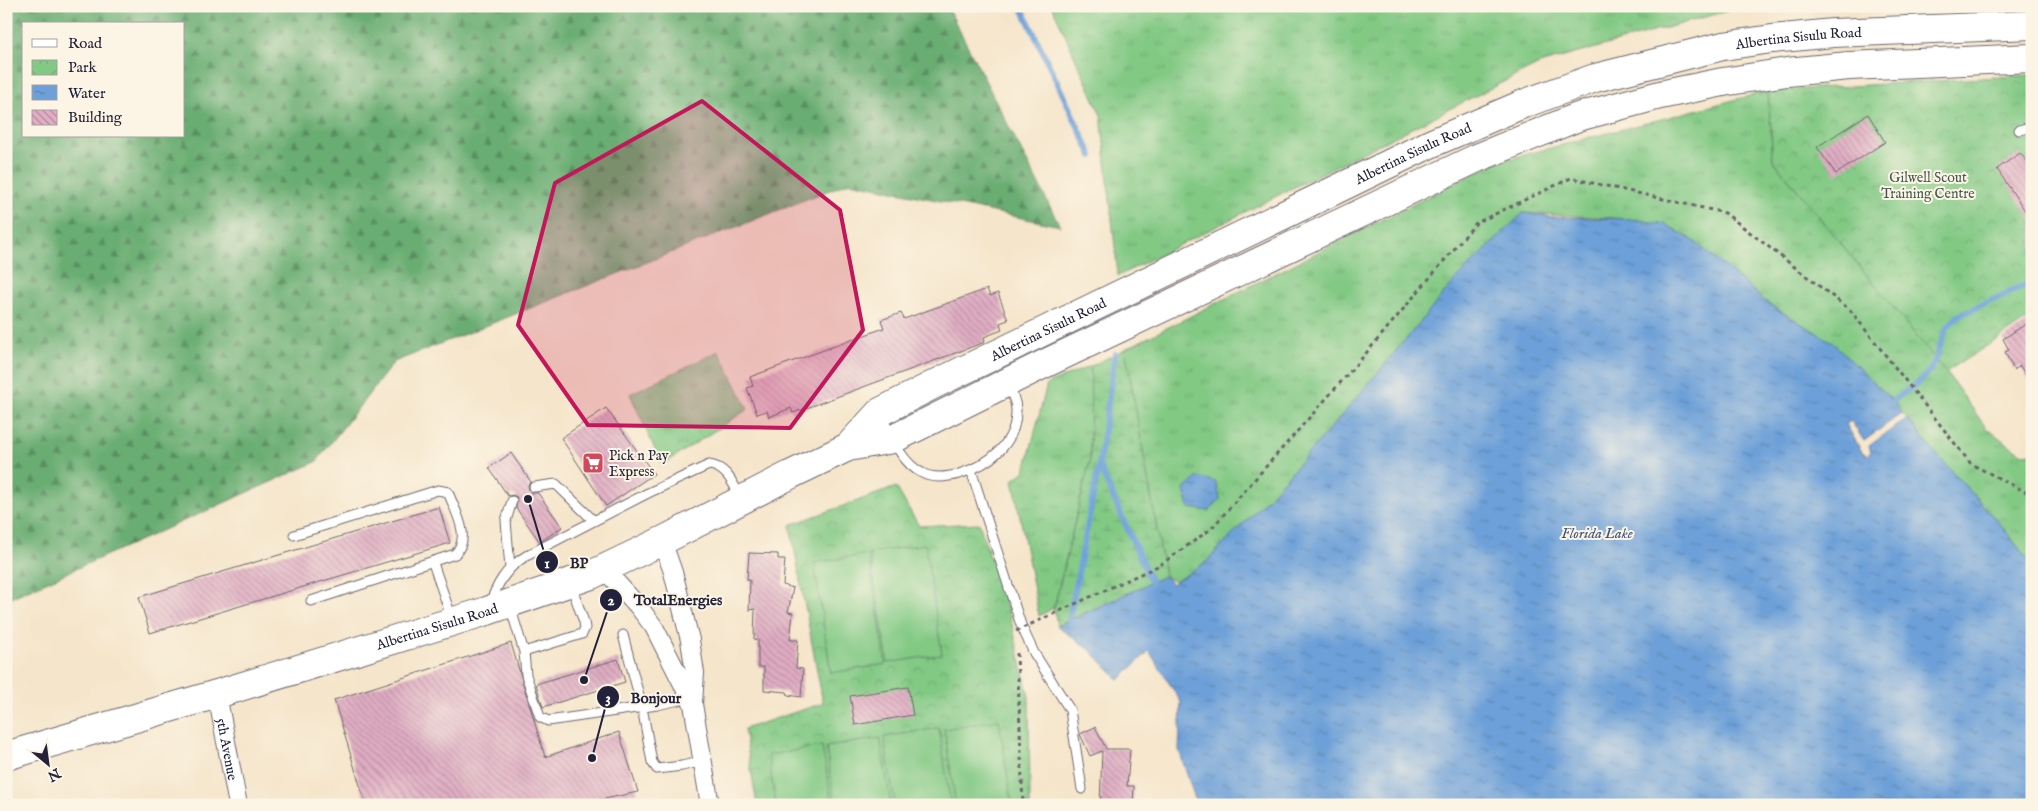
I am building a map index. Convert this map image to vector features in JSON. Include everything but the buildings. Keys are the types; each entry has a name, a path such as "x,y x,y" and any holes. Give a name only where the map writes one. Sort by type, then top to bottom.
{"main road":[{"name":"Albertina Sisulu Road","path":"848,447 880,412 980,362 1432,144 1523,104 1595,78 1723,46 1772,39 1833,33 2032,25"},
{"name":"Albertina Sisulu Road","path":"6,756 217,694 570,583 662,542 848,447 893,439 1007,382 1476,158 1578,117 1660,95 1723,82 1787,72 1849,66 2032,58"}],"street":[{"path":"662,542 673,572 690,640 695,673 692,700 710,805"},
{"path":"604,569 638,606 654,627 692,700"},
{"name":"5th Avenue","path":"217,694 238,805"}],"lane":[{"path":"2019,130 2032,127"},
{"path":"880,412 907,462 922,473 937,477 951,476 971,470 1000,451 1013,429 1016,409 1007,382"},
{"path":"692,700 548,721 540,717 526,675 524,652 498,607 497,585 510,568 526,556 709,465 716,466 725,472 742,500"},
{"path":"971,470 1021,625 1034,653 1070,710 1082,789"},
{"path":"534,487 556,484 594,521"},
{"path":"294,535 438,490 448,492 461,526 463,542 456,554 311,602"},
{"path":"510,568 506,522 512,501"},
{"path":"433,563 452,621"},
{"path":"524,652 582,634 585,628 584,622 570,583"},
{"path":"623,635 642,707 652,762 657,768 682,766 703,761"}],"path":[{"path":"1016,641 1016,631 1160,565 1211,529 1362,358 1476,223 1571,178 1725,213 1850,310 1971,464 2032,495"},
{"path":"1017,650 1023,805"}],"highlighted area":[{"path":"702,101 840,210 863,330 790,428 588,425 518,325 555,183"}],"green space":[{"path":"6,6 947,6 1060,226 850,182 394,362 316,462 8,599 6,597"},
{"path":"1052,6 1758,6 1734,9 1539,64 1118,276 1101,115"},
{"name":"Gilwell Scout Training Centre","path":"2032,75 2032,317 1946,372 1773,160 1768,91"},
{"path":"1768,91 1773,160 1946,372 1987,429 2022,454 2032,453 2032,565 1999,523 1930,447 1907,418 1832,342 1770,305 1694,241 1665,224 1630,219 1523,213 1270,496 1206,562 1175,582 1165,576 1125,349 1497,162"},
{"path":"1125,349 1165,576 1057,626 1054,608 1090,460 1091,366"},
{"path":"719,351 748,409 662,465 630,394"},
{"path":"1091,366 1090,460 1054,608 1039,616 1013,480 1025,471 1047,384"},
{"path":"896,487 919,526 979,523 1010,616 1029,697 1030,805 757,805 744,729 823,703 790,525"},
{"path":"925,544 942,654 888,663 870,553"},
{"path":"868,554 886,664 831,673 814,563"},
{"path":"999,720 1012,805 956,805 944,729"},
{"path":"939,728 951,805 895,805 884,737"},
{"path":"880,738 891,805 835,805 826,747"},
{"path":"822,746 832,805 776,805 768,755"}],"water":[{"name":"Florida Lake","path":"1523,213 1553,217 1630,219 1665,224 1694,241 1770,305 1832,342 1893,401 1902,413 1864,441 1851,421 1846,424 1862,452 1867,455 1871,452 1869,446 1907,418 1930,447 1999,523 2032,565 2032,805 1197,805 1179,750 1181,702 1149,651 1119,680 1089,649 1057,626 1165,576 1172,584 1206,562 1270,496 1343,414 1457,278"},
{"path":"1198,477 1216,482 1220,499 1209,511 1189,508 1184,489"}],"waterway":[{"path":"1021,6 1092,156"},
{"path":"1893,401 1920,381 1932,368 1947,327 1958,316 2032,282"},
{"path":"1115,354 1099,465 1151,582"},
{"path":"1069,621 1099,465"}],"place":[{"name":"Pick n Pay Express","path":"593,463"},
{"name":"BP","path":"528,499"},
{"name":"TotalEnergies","path":"584,680"},
{"name":"Bonjour","path":"592,758"}]}
